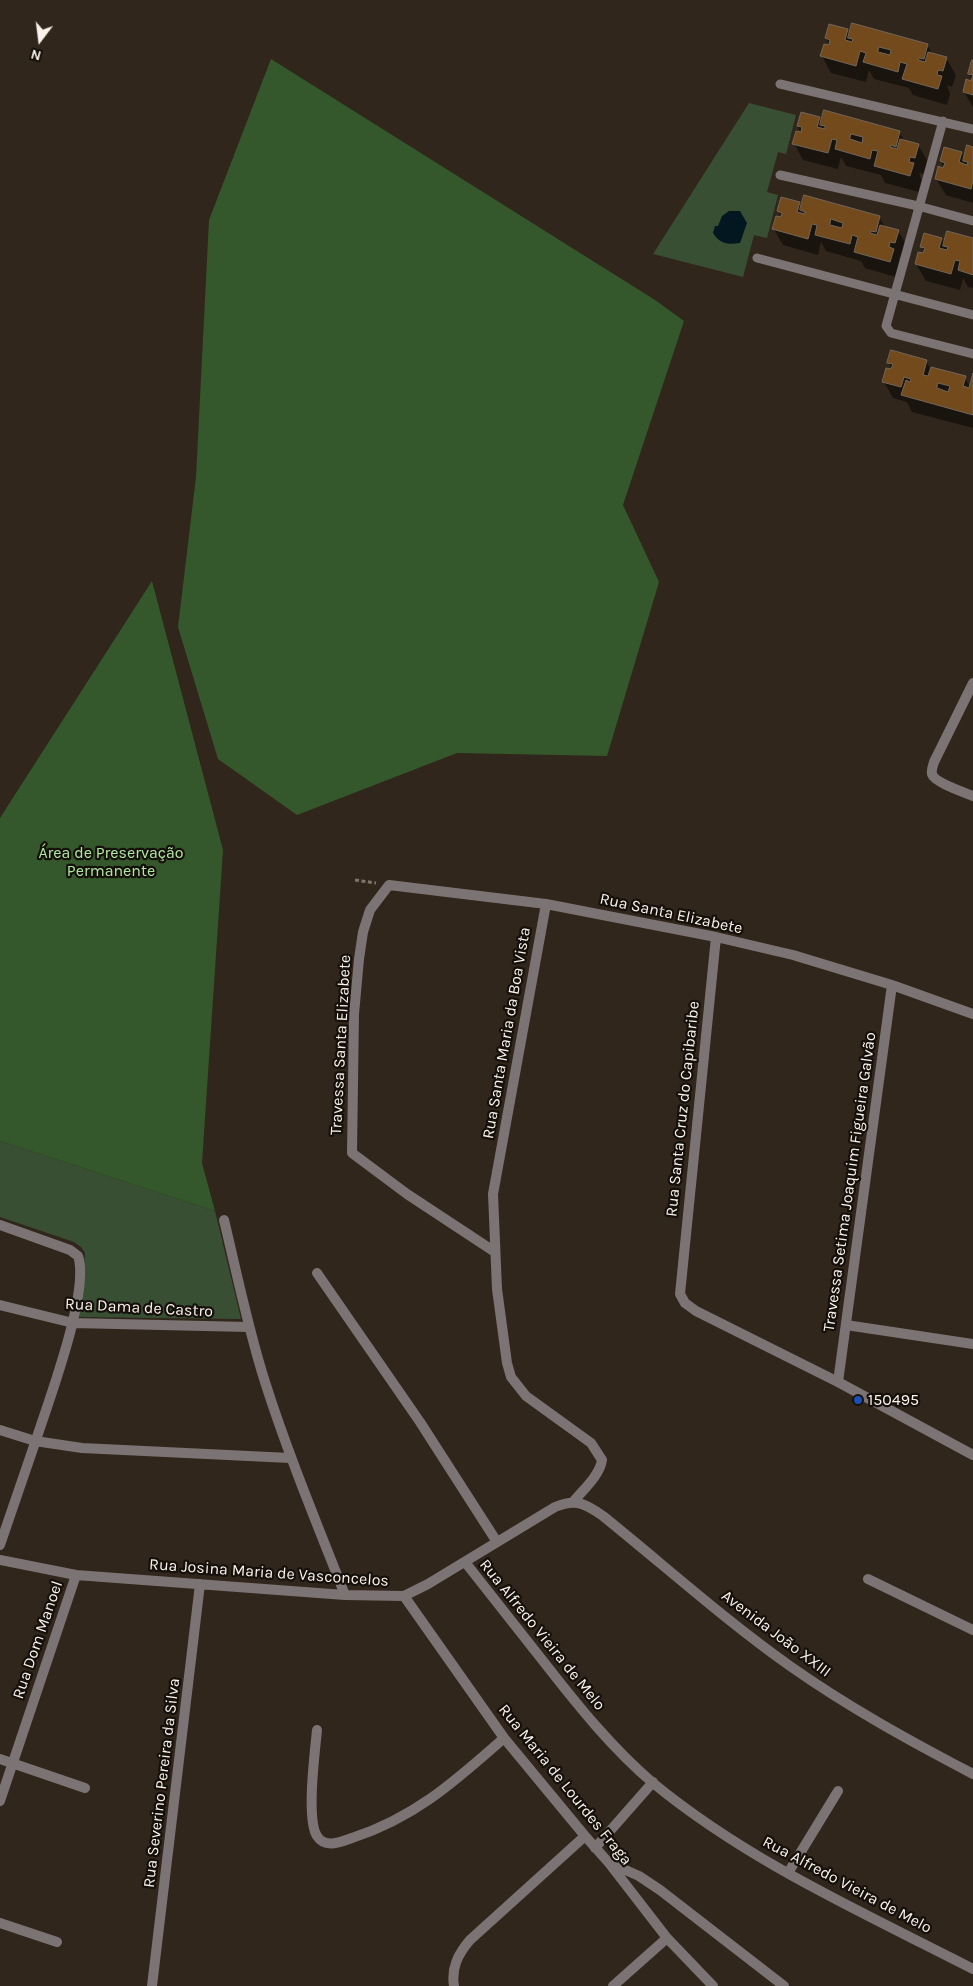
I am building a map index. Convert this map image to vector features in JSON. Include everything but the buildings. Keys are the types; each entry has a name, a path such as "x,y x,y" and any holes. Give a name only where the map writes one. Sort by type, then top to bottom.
{"street":[{"path":"973,684 932,769 933,776 950,787 973,796"},
{"name":"Rua Santa Elizabete","path":"389,885 546,904 793,955 892,985 973,1014"},
{"name":"Travessa Santa Elizabete","path":"389,885 370,910 363,932 359,960 354,1014 352,1153 407,1194 494,1252"},
{"name":"Rua Santa Maria da Boa Vista","path":"546,904 493,1194 494,1252 497,1289 507,1362 511,1377 526,1396 591,1443 602,1460 597,1473 573,1502"},
{"name":"Rua Santa Cruz do Capibaribe","path":"716,938 680,1294 685,1303 696,1311 838,1382"},
{"name":"Travessa Setima Joaquim Figueira Galvão","path":"838,1382 892,985"},
{"path":"224,1220 249,1327 290,1458 345,1595"},
{"path":"0,1225 61,1245 77,1255 80,1268 72,1323 0,1545"},
{"path":"317,1272 414,1414 497,1542"},
{"name":"Rua Dama de Castro","path":"0,1305 72,1323 249,1327"},
{"path":"846,1325 973,1344"},
{"path":"838,1382 973,1455"},
{"path":"0,1430 35,1441 82,1448 290,1458"},
{"name":"Rua Josina Maria de Vasconcelos","path":"0,1560 76,1575 345,1595 404,1596 428,1584 555,1507 573,1502"},
{"name":"Avenida João XXIII","path":"573,1502 586,1505 603,1516 789,1666 909,1741 973,1774"},
{"name":"Rua Alfredo Vieira de Melo","path":"465,1562 584,1713 653,1782 709,1823 788,1873 973,1969"},
{"name":"Rua Dom Manoel","path":"0,1801 76,1575"},
{"path":"868,1579 973,1630"},
{"name":"Rua Severino Pereira da Silva","path":"152,1986 200,1584"},
{"name":"Rua Maria de Lourdes Fraga","path":"404,1596 504,1738 609,1863 667,1938 713,1986"},
{"path":"317,1730 313,1824 318,1838 322,1842 332,1844 374,1830 415,1810 455,1781 504,1738"},
{"path":"0,1759 85,1788"},
{"path":"595,1848 653,1782"},
{"path":"788,1873 838,1791"},
{"path":"454,1986 454,1967 459,1954 470,1940 585,1836"},
{"path":"609,1863 639,1876 660,1890 784,1986"},
{"path":"0,1923 57,1942"},
{"path":"613,1986 667,1938"}],"lane":[{"path":"780,84 973,129"},
{"path":"943,121 886,326 891,333 973,354"},
{"path":"780,175 918,206 973,221"},
{"path":"757,258 973,316"}],"path":[{"path":"355,880 389,885"}],"green space":[{"path":"271,59 655,300 684,321 623,505 659,582 607,756 457,753 297,815 218,759 178,627 196,477 209,220"},
{"path":"749,103 796,115 786,154 778,152 767,192 778,195 767,238 754,235 743,277 653,254"},
{"name":"Área de Preservação Permanente","path":"152,581 223,850 202,1163 215,1211 0,1141 0,818"},
{"path":"0,1141 215,1211 241,1319 79,1317 85,1253 74,1242 0,1217"}],"water":[{"path":"729,211 740,211 747,223 740,243 725,243 713,233 715,226 718,226 722,216"}],"place":[{"name":"150495","path":"858,1400"}]}
